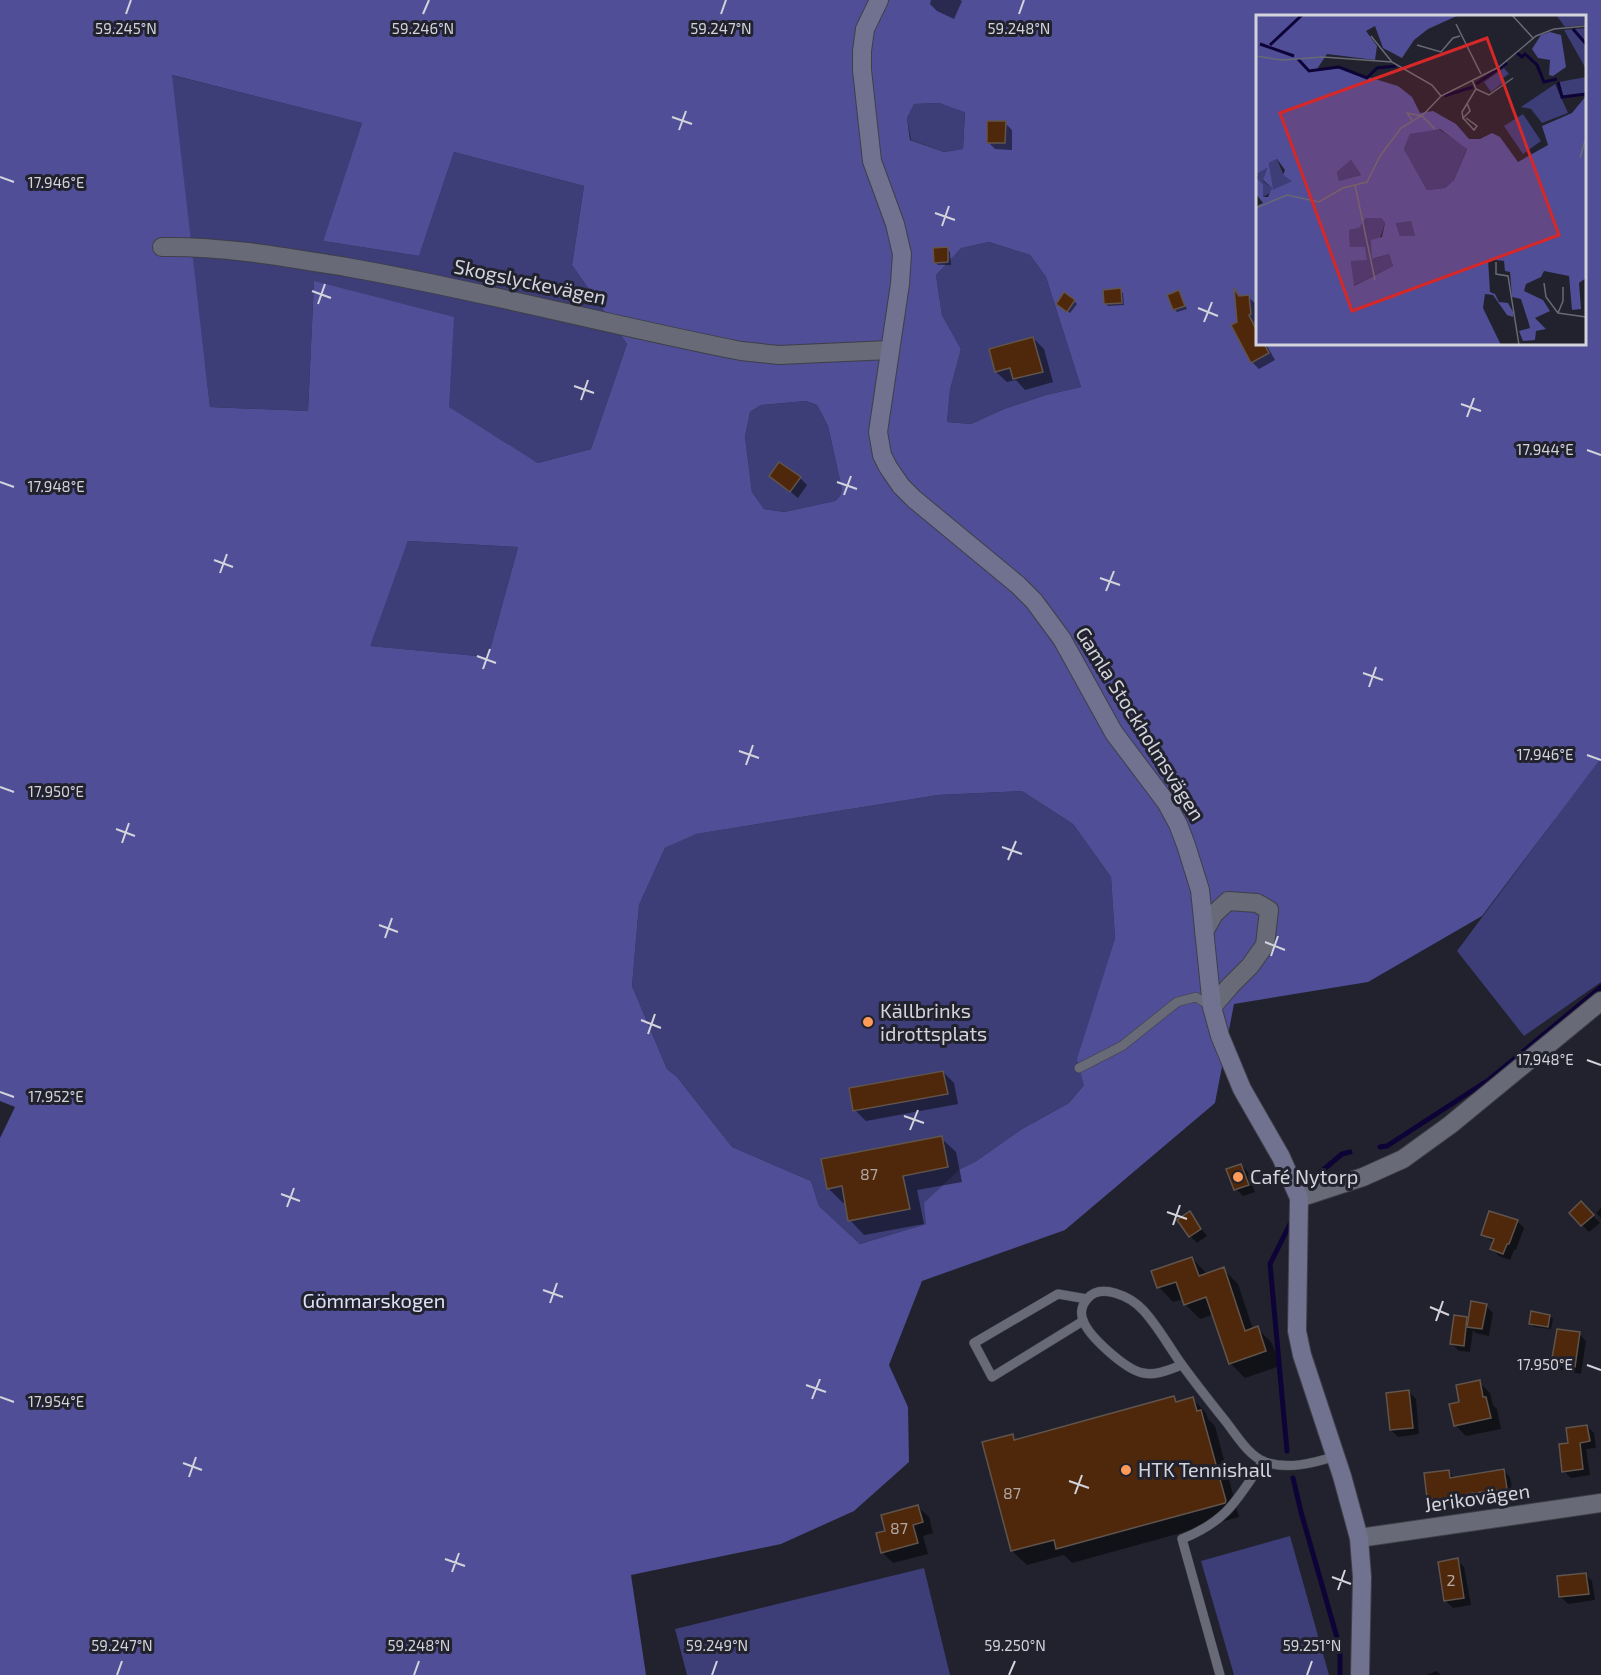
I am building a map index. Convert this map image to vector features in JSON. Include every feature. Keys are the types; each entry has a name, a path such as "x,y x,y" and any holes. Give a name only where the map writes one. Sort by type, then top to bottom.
{"street":[{"name":"Gamla Stockholmsvägen","path":"879,0 865,29 862,60 872,161 895,224 902,254 900,284 878,432 882,455 901,486 914,499 1018,585 1034,601 1062,639 1114,732 1154,784 1178,824 1200,890 1212,1007 1220,1036 1242,1089 1281,1157 1299,1198 1297,1332 1302,1355 1336,1456 1359,1538 1362,1577 1360,1675"},
{"name":"Skogslyckevägen","path":"162,247 198,247 262,253 393,275 741,351 779,355 889,351"},
{"path":"1204,932 1215,914 1228,901 1257,903 1269,910 1265,945 1250,966 1212,1007"},
{"path":"1299,1198 1363,1177 1403,1159 1450,1125 1601,1001"},
{"name":"Jerikovägen","path":"1359,1538 1601,1503"}],"lane":[{"path":"1079,1068 1122,1046 1177,1002 1196,997 1212,1007"},
{"path":"1182,1365 1153,1374 1141,1373 1121,1362 1089,1330 1083,1320 1081,1311 1087,1299 1095,1293 1105,1292 1124,1296 1144,1310 1182,1365 1243,1443 1263,1461 1275,1464 1304,1465 1336,1456"},
{"path":"1083,1320 992,1377 974,1342 1058,1294 1087,1299"},
{"path":"1220,1675 1182,1539 1203,1531 1227,1513 1263,1461"}],"shaded area":[{"path":"1601,0 1601,982 1524,1036 1457,951 1555,819 1584,345 1586,345 1585,15"},
{"path":"171,75 362,123 323,241 419,256 454,152 584,186 572,265 627,344 591,449 538,463 448,407 314,281 308,411 210,407"},
{"path":"939,103 965,111 963,149 944,152 911,140 907,118 914,104"},
{"path":"989,242 1030,255 1046,277 1081,387 1046,395 1004,409 971,424 947,422 950,390 961,349 942,315 936,275 960,248"},
{"path":"806,401 817,405 828,426 842,489 840,496 835,501 784,512 764,509 752,492 745,437 750,412 761,405"},
{"path":"408,541 518,547 488,657 369,646"},
{"name":"Källbrinks idrottsplats","path":"1022,791 1073,824 1111,877 1115,939 1084,1085 1069,1103 1022,1129 975,1162 960,1169 926,1224 860,1244 819,1206 811,1181 732,1147 677,1077 667,1069 632,986 639,905 665,848 695,834 938,795"},
{"path":"1290,1536 1329,1675 1234,1675 1201,1561"},
{"path":"924,1568 950,1675 687,1675 675,1629"}],"green space":[{"name":"Gömmarskogen","path":"0,0 1601,0 1601,758 1482,916 1368,982 1234,1004 1215,1103 1065,1230 922,1281 889,1365 908,1407 909,1462 854,1511 781,1544 631,1575 646,1675 0,1675 0,1138 15,1107 0,1101","holes":["172,75 362,123 323,241 419,256 454,152 584,186 572,265 627,344 591,449 538,463 449,407 454,317 314,281 308,411 210,407","939,103 965,112 963,149 944,152 910,140 907,118 914,104","989,242 1030,255 1046,277 1081,387 1046,395 1004,409 971,424 947,422 950,390 961,349 942,315 936,275 961,248","806,401 817,405 828,426 842,489 835,501 784,512 764,509 752,492 745,437 750,412 761,405","408,541 518,547 488,657 370,646","1022,791 1073,824 1111,877 1115,939 1077,1059 1084,1085 1069,1103 1022,1129 975,1162 960,1169 924,1203 926,1224 860,1244 819,1206 811,1181 732,1147 677,1077 667,1069 632,986 639,905 665,848 696,834 938,795"]}],"building":[{"path":"987,121 1006,121 1005,143 987,143"},
{"path":"948,247 948,262 934,263 933,248"},
{"path":"1121,288 1122,303 1104,304 1103,290"},
{"path":"1234,288 1239,296 1249,295 1251,314 1249,315 1256,329 1256,345 1265,345 1269,353 1251,363 1231,325 1237,322"},
{"path":"1179,290 1185,306 1173,310 1167,295"},
{"path":"1064,292 1075,300 1067,312 1056,304"},
{"path":"1033,337 1043,372 1013,379 1010,368 995,372 989,349"},
{"path":"779,462 801,477 790,492 769,476"},
{"path":"943,1071 948,1094 853,1111 849,1088"},
{"path":"942,1136 948,1167 903,1176 910,1209 848,1221 842,1186 827,1189 821,1159"},
{"name":"Café Nytorp","path":"1241,1164 1249,1185 1234,1190 1226,1169"},
{"path":"1581,1201 1594,1215 1581,1226 1569,1213"},
{"path":"1190,1211 1201,1229 1189,1237 1177,1220"},
{"path":"1489,1211 1518,1220 1503,1254 1490,1249 1494,1239 1481,1235"},
{"path":"1192,1257 1199,1276 1224,1267 1245,1331 1258,1326 1266,1351 1229,1364 1206,1297 1184,1305 1176,1282 1157,1288 1151,1271"},
{"path":"1471,1301 1487,1304 1482,1329 1467,1327"},
{"path":"1531,1311 1550,1315 1548,1327 1529,1324"},
{"path":"1454,1315 1467,1317 1464,1346 1450,1344"},
{"path":"1557,1329 1580,1332 1575,1367 1551,1364"},
{"path":"1480,1380 1483,1397 1486,1397 1491,1418 1454,1426 1449,1404 1459,1402 1456,1385"},
{"path":"1409,1390 1413,1428 1390,1430 1386,1393"},
{"name":"HTK Tennishall","path":"1174,1396 1176,1402 1193,1397 1197,1411 1201,1410 1225,1503 1056,1549 1054,1540 1011,1551 982,1442 1013,1434 1014,1440"},
{"path":"1587,1425 1590,1441 1580,1443 1583,1469 1562,1472 1559,1444 1568,1443 1566,1428"},
{"path":"1504,1469 1507,1489 1467,1494 1467,1497 1452,1499 1451,1497 1429,1500 1427,1498 1424,1473 1449,1470 1450,1478"},
{"path":"918,1505 923,1522 913,1525 918,1543 881,1553 876,1533 885,1531 881,1515"},
{"path":"1458,1558 1464,1598 1444,1601 1438,1562"},
{"path":"1586,1573 1589,1594 1559,1597 1557,1576"}],"waterway":[{"path":"1380,1147 1387,1146 1490,1079 1601,987"},
{"path":"1310,1181 1342,1154 1350,1152"},
{"path":"1287,1451 1270,1264 1292,1220"},
{"path":"1293,1478 1340,1648 1340,1675"}],"place":[{"name":"Källbrinks idrottsplats","path":"868,1022"},
{"name":"Café Nytorp","path":"1238,1177"},
{"name":"HTK Tennishall","path":"1126,1470"}]}
